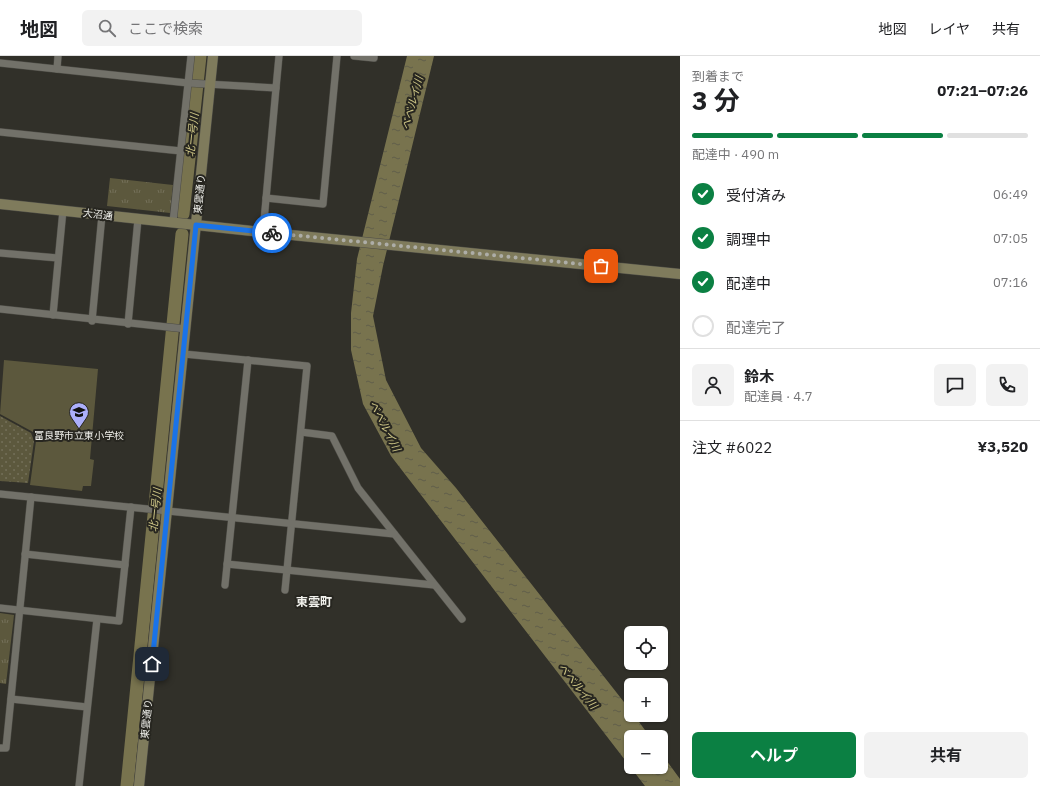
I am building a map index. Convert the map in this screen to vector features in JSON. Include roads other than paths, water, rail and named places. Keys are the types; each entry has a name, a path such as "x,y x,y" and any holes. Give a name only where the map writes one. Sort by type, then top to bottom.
{"street":[{"path":"57,69 58,56"},
{"path":"173,222 181,150 191,83 191,56"},
{"name":"東雲通り","path":"139,786 163,511 184,354 181,329 196,225 206,83 213,56"},
{"path":"263,232 279,56"},
{"path":"266,198 323,204 337,56"},
{"path":"354,56 374,58 374,56"},
{"path":"0,65 57,69 191,83 276,88"},
{"path":"0,132 181,150"},
{"name":"大沼通","path":"0,204 680,274"},
{"path":"53,314 63,210"},
{"path":"92,320 102,215"},
{"path":"128,324 138,219"},
{"path":"0,253 58,258"},
{"path":"0,309 181,329"},
{"path":"184,354 307,366 285,590"},
{"path":"225,585 248,360"},
{"path":"301,432 332,436 358,488 434,585 462,618"},
{"path":"0,494 394,534"},
{"path":"0,748 6,748 31,498"},
{"path":"0,608 119,621 131,508"},
{"path":"25,554 125,564"},
{"path":"227,564 434,585"},
{"path":"79,786 97,619"},
{"path":"11,699 88,707"}],"water":[{"name":"ベベルイ川","path":"407,56 434,56 383,266 373,316 386,380 421,448 456,488 624,702 624,722 639,722 645,730 624,730 624,759 391,456 363,404 351,350 351,313 357,259"},
{"path":"668,763 680,779 680,786 645,786 636,774 668,774"}],"waterway":[{"name":"北一号川","path":"183,214 200,56"},
{"name":"北一号川","path":"127,786 182,234"}],"place":[{"name":"富良野市立東小学校","path":"79,429"}],"district":[{"name":"東雲町","path":"314,602"}]}
